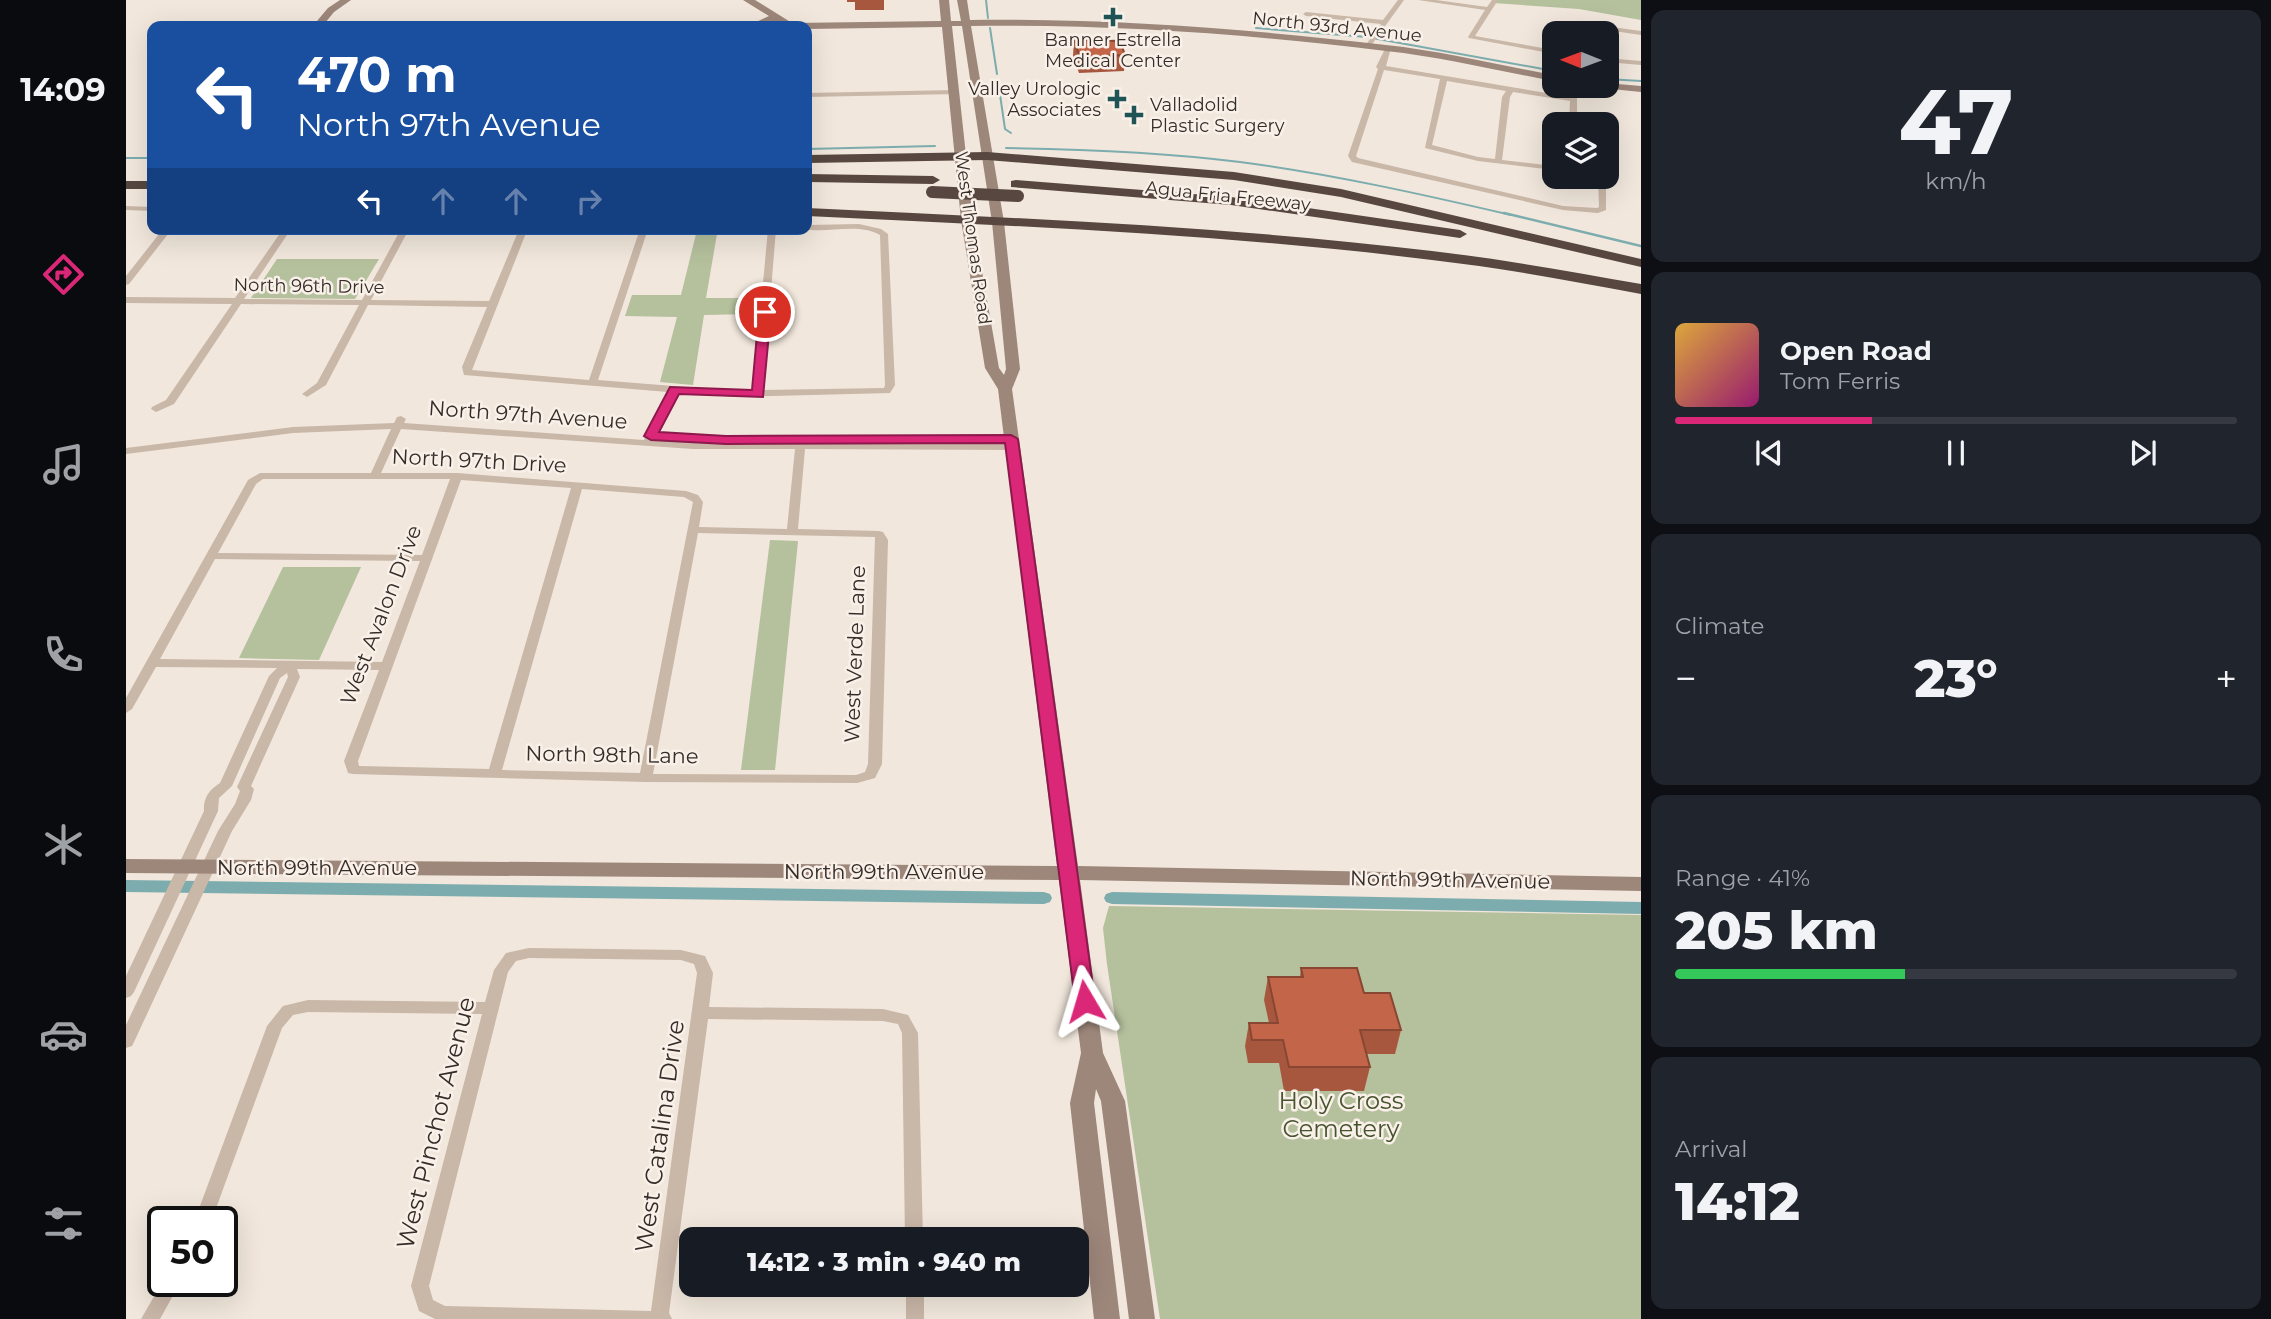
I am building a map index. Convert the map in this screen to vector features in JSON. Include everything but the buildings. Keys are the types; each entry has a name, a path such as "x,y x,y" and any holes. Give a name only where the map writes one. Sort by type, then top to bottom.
{"highway":[{"path":"812,159 987,156 1151,168 1292,184 1641,263"},
{"path":"126,173 147,173"},
{"name":"Agua Fria Freeway","path":"812,178 1184,196 1345,216 1459,234 1641,269"},
{"path":"126,185 147,186"},
{"name":"Agua Fria Freeway","path":"812,190 932,186"},
{"name":"Agua Fria Freeway","path":"1017,190 1299,223 1473,250 1641,286"},
{"path":"812,212 1212,233 1323,242 1521,267 1641,286"}],"main road":[{"path":"322,21 331,10 346,0"},
{"path":"748,0 782,21"},
{"name":"West Thomas Road","path":"944,0 967,220 992,368 1005,389 1092,1053 1113,1101 1142,1319"},
{"name":"West Thomas Road","path":"962,0 998,222 1013,369 1005,389"},
{"path":"759,21 761,7"},
{"path":"831,26 883,21"},
{"name":"North 93rd Avenue","path":"812,22 946,23"},
{"name":"North 93rd Avenue","path":"812,24 1105,23 1388,48 1542,76"},
{"path":"953,76 973,79"},
{"path":"1619,87 1641,89"},
{"name":"North 99th Avenue","path":"126,866 1070,873 1641,884"},
{"name":"West Thomas Road","path":"1092,1053 1082,1103 1107,1319"}],"street":[{"path":"1368,46 1401,0"},
{"path":"1421,0 1489,9"},
{"path":"1495,0 1471,37 1542,50"},
{"path":"1306,14 1384,22"},
{"path":"1619,30 1641,33"},
{"path":"1388,48 1352,156 1354,160 1563,208 1598,211 1603,208 1602,189"},
{"path":"1619,61 1641,63"},
{"path":"1380,67 1574,100 1574,112"},
{"path":"1444,78 1428,146 1498,162 1542,167"},
{"path":"1498,162 1506,97 1510,90"},
{"path":"812,95 955,92"},
{"path":"126,208 147,209"},
{"path":"521,235 467,367 467,373 758,394 887,391 890,386 884,234 879,229 812,228"},
{"path":"126,282 163,235"},
{"path":"156,410 170,402 283,235"},
{"path":"307,394 321,385 402,235"},
{"path":"592,383 598,372 640,235"},
{"path":"758,394 771,235"},
{"name":"North 96th Drive","path":"126,300 493,303"},
{"path":"649,439 674,390"},
{"name":"North 97th Avenue","path":"126,443 322,421 399,422 649,439 1012,443"},
{"path":"374,475 399,422"},
{"name":"North 97th Avenue","path":"126,451 293,430 399,422"},
{"path":"646,778 694,530 792,531 801,442"},
{"name":"North 97th Drive","path":"211,556 252,482 260,476 457,476 694,496 698,502 694,530"},
{"name":"West Avalon Drive","path":"353,770 351,761 457,476"},
{"path":"494,775 577,486"},
{"name":"West Verde Lane","path":"792,531 879,534 882,540 875,751 870,775"},
{"path":"126,709 211,556 427,558"},
{"path":"151,663 386,666"},
{"path":"126,992 211,811 212,794 225,786 275,677 290,665"},
{"path":"244,787 293,677 290,665"},
{"name":"North 98th Lane","path":"353,770 646,778 857,779 870,775"},
{"path":"225,786 244,787"},
{"path":"126,1042 206,867 233,814 247,796 247,789 244,787"},
{"name":"West Pinchot Avenue","path":"661,1319 443,1314 425,1305 420,1286 501,970 511,957 528,953 681,956 700,960"},
{"name":"West Catalina Drive","path":"661,1319 701,1013 705,973 700,960"},
{"path":"207,1206 275,1026 288,1010 308,1006 491,1008"},
{"path":"701,1013 883,1016 902,1019 910,1033 914,1227"},
{"path":"149,1319 163,1297"},
{"path":"915,1297 915,1319"}],"green space":[{"path":"1495,0 1641,0 1641,20 1579,9 1493,3"},
{"path":"696,235 717,235 706,298 754,298 752,314 704,315 693,385 660,382 677,317 625,316 632,295 681,295"},
{"path":"277,259 379,259 355,299 251,298"},
{"path":"770,540 798,541 775,770 741,770"},
{"path":"283,567 361,567 319,660 239,658"},
{"name":"Holy Cross Cemetery","path":"1109,906 1641,915 1641,1319 1160,1319 1107,964 1103,928"}],"waterway":[{"path":"986,0 988,18"},
{"path":"990,28 997,74"},
{"path":"1256,28 1367,37 1542,69"},
{"path":"1619,80 1641,81"},
{"path":"998,81 1005,129 1011,133"},
{"path":"812,149 935,146"},
{"path":"1006,148 1123,152 1240,162 1376,185 1511,215"},
{"path":"126,158 147,158"},
{"path":"1504,213 1641,246"},
{"path":"126,886 1044,898"},
{"path":"1112,898 1641,908"}],"place":[{"name":"Banner Estrella Medical Center","path":"1113,17"},
{"name":"Valley Urologic Associates","path":"1117,99"},
{"name":"Valladolid Plastic Surgery","path":"1134,115"}],"route":[{"path":"765,312 758,394 674,390 651,436 726,440 1011,439 1085,1001"}]}
